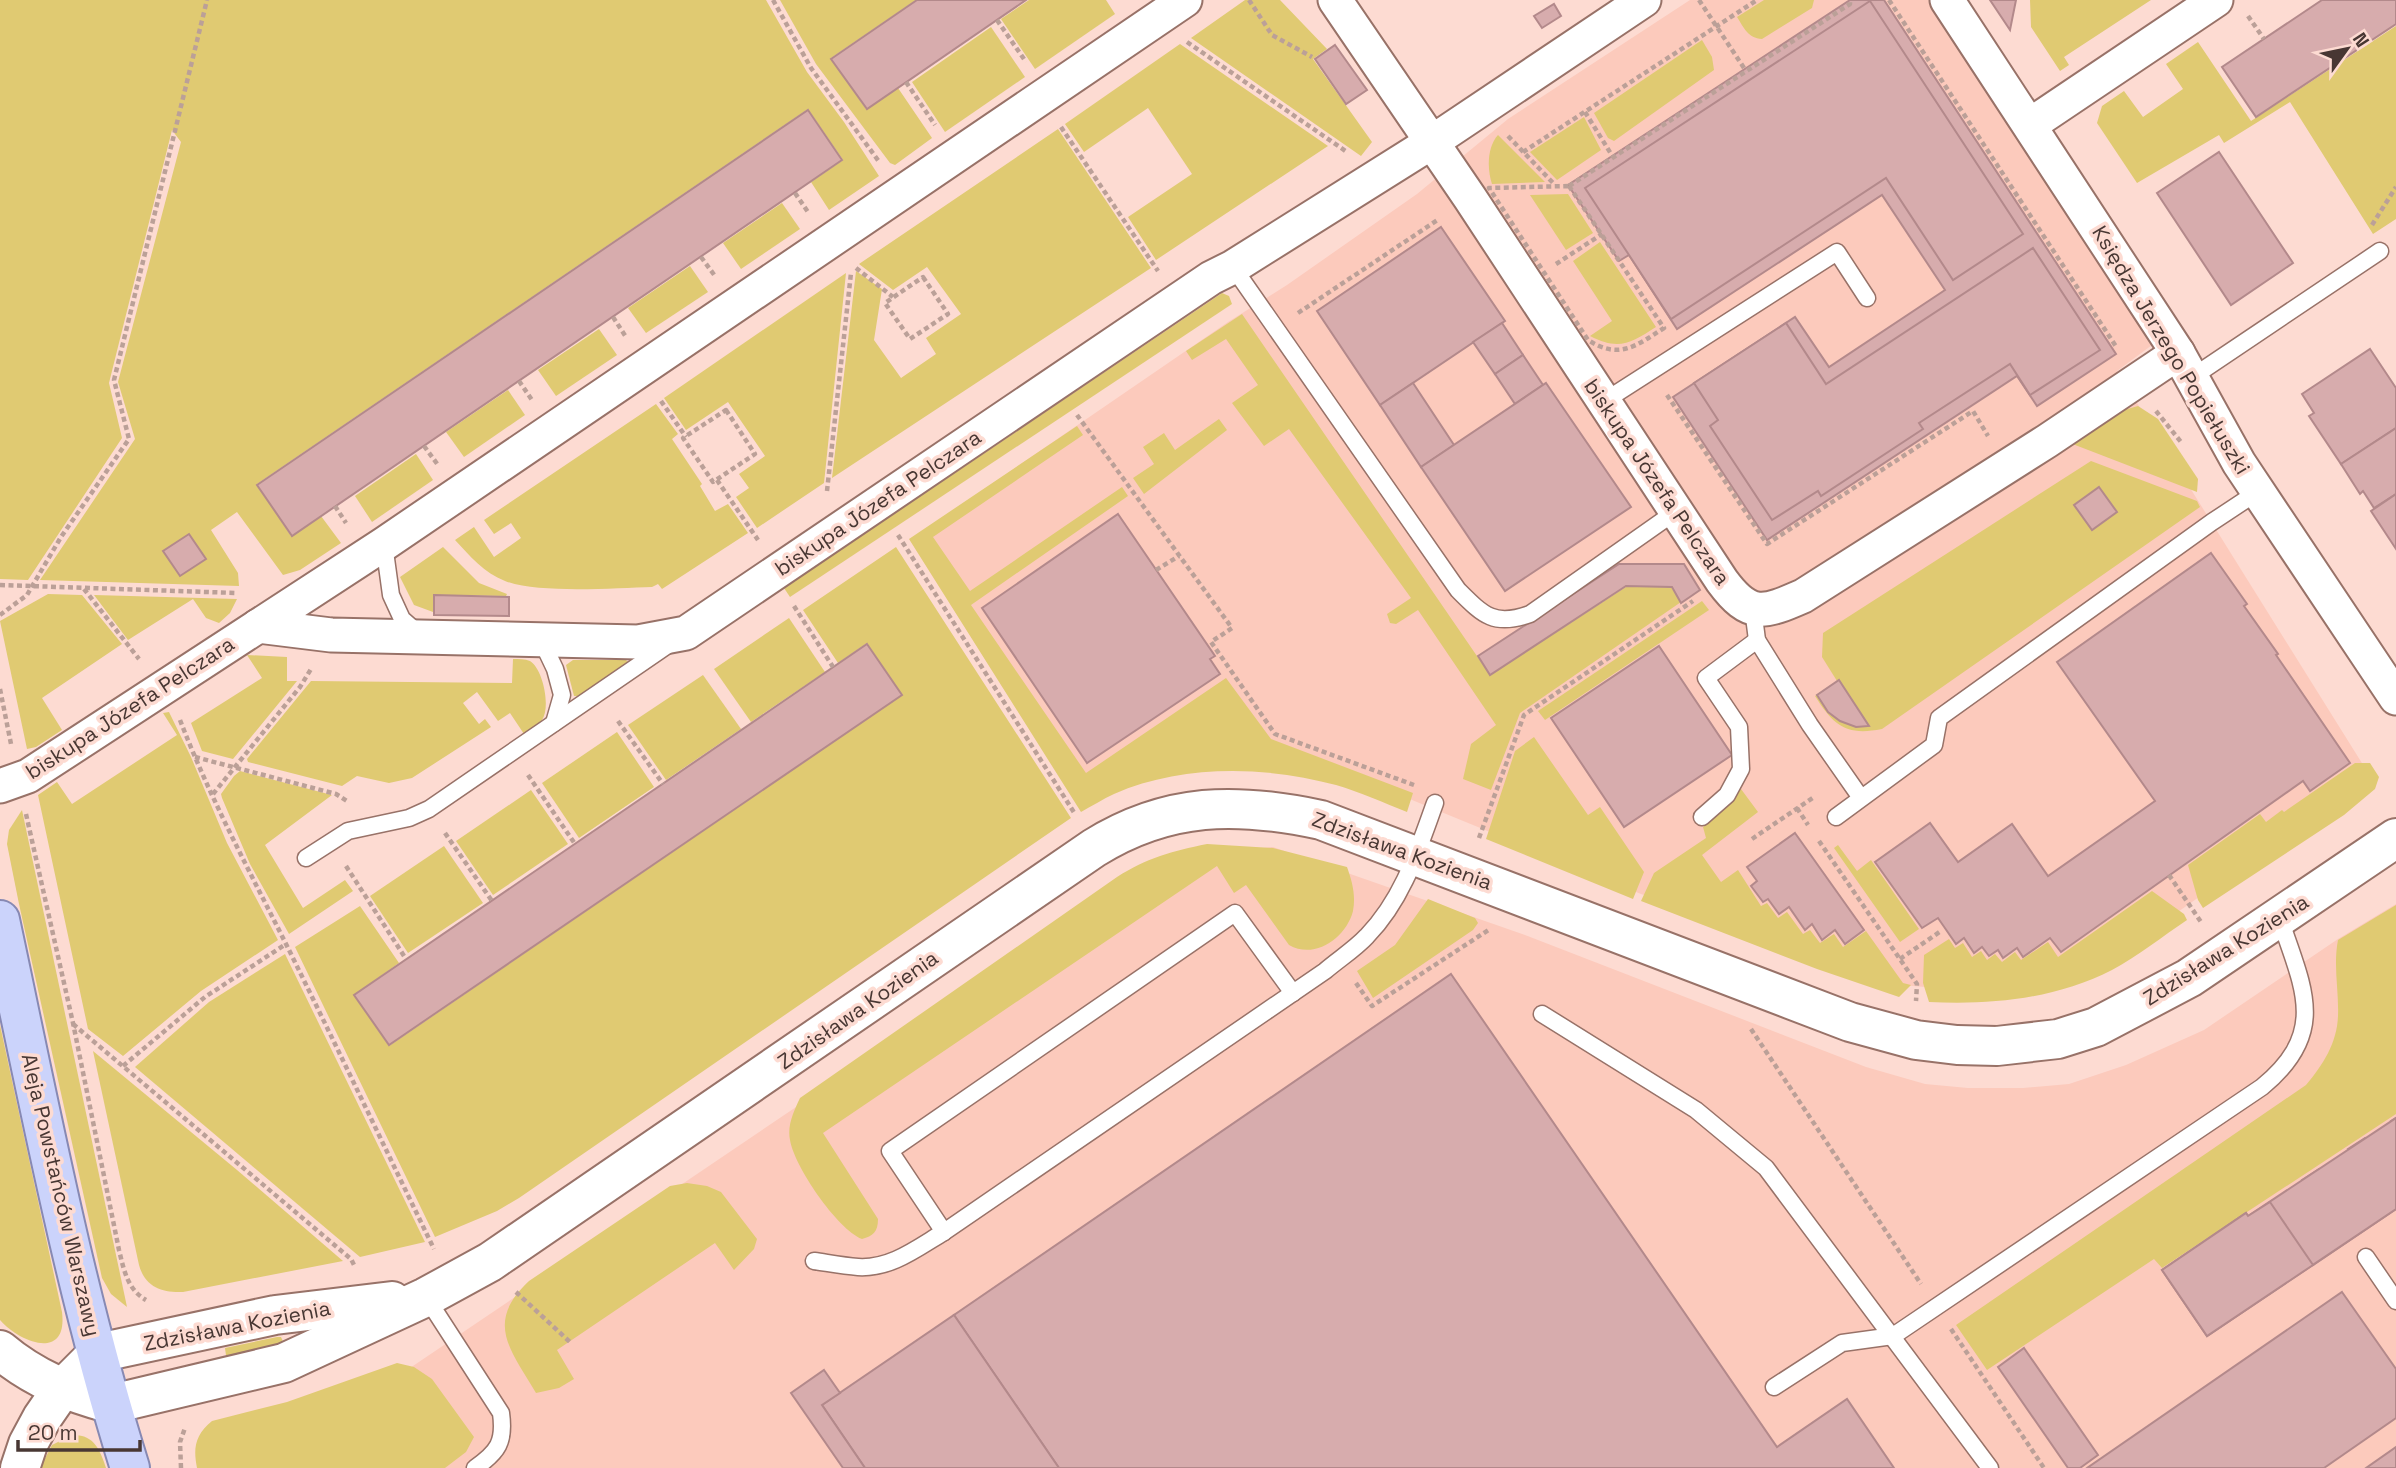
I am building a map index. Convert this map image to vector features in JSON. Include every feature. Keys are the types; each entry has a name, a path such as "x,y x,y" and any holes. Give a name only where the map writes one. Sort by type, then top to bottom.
{"main road":[{"name":"Aleja Powstańców Warszawy","path":"0,920 47,1142 98,1353 130,1468"}],"street":[{"name":"biskupa Józefa Pelczara","path":"9,783 27,776 384,544 1185,0"},
{"name":"biskupa Józefa Pelczara","path":"1335,0 1432,142 1481,188 1535,278 1603,402 1722,581 1755,624"},
{"name":"biskupa Józefa Pelczara","path":"258,626 331,635 638,642 686,633 1211,278 1233,267 1432,142 1644,0"},
{"name":"Księdza Jerzego Popiełuszki","path":"1947,0 2185,366 2239,463 2396,698"},
{"path":"2030,125 2229,3"},
{"path":"1755,624 1772,609 1803,596 2132,383 2185,366"},
{"name":"Zdzisława Kozienia","path":"111,1404 284,1363 426,1297 490,1262 1094,848 1136,825 1177,813 1207,809 1264,810 1321,820 1416,854 1850,1022 1916,1040 1997,1046 2057,1039 2096,1027 2189,978 2280,919 2396,838"},
{"name":"Zdzisława Kozienia","path":"98,1353 275,1315 426,1297"},
{"path":"0,1350 33,1374 62,1389 111,1404"},
{"path":"20,1468 41,1418 62,1389 98,1353"}],"lane":[{"path":"2185,366 2380,251"},
{"path":"1603,402 1837,252 1867,298"},
{"path":"1233,267 1458,590 1475,607 1493,619 1512,620 1530,614 1675,512"},
{"path":"1836,817 1934,745 1939,718 2212,522 2259,492"},
{"path":"384,544 391,595 402,619 423,637"},
{"path":"1702,817 1727,795 1741,769 1739,727 1706,678 1755,624 1810,725 1861,799"},
{"path":"306,858 348,831 383,825 429,809 686,633"},
{"path":"530,639 545,648 555,669 562,695 554,723"},
{"path":"814,1261 859,1267 881,1265 899,1259 944,1232 1293,993 1366,937 1389,911 1406,881 1435,803"},
{"path":"944,1232 890,1151 1235,913 1293,993"},
{"path":"1774,1387 1842,1343 1894,1336 2277,1075 2297,1048 2306,998 2280,919"},
{"path":"1542,1014 1696,1110 1766,1168 1990,1468"},
{"path":"2366,1257 2396,1301"},
{"path":"426,1297 501,1413 502,1435 499,1445 493,1456 475,1468"}],"path":[{"path":"0,615 27,596 61,537 129,439 114,380 207,0"},
{"path":"773,0 811,68 900,193"},
{"path":"1249,0 1272,35 1312,57"},
{"path":"1699,0 1746,71"},
{"path":"1523,152 1757,0"},
{"path":"1253,297 1293,316 1481,188 1569,186 1850,4 1850,0"},
{"path":"1889,0 2124,359 2132,383 2183,444"},
{"path":"2229,3 2263,39"},
{"path":"997,20 1028,65"},
{"path":"1153,22 1186,41 1357,159 1374,179"},
{"path":"906,82 937,127"},
{"path":"1042,97 1178,301"},
{"path":"1585,112 1613,157"},
{"path":"1501,129 1556,186"},
{"path":"1481,188 1535,278 1588,340 1601,349 1630,348 1664,328 1569,186"},
{"path":"1535,278 1602,234"},
{"path":"826,537 828,481 852,265 893,297"},
{"path":"923,277 948,314 910,339 885,303 893,297 923,277"},
{"path":"1651,371 1767,544 1973,411 2006,467"},
{"path":"726,410 755,454 717,480 713,482 683,439 726,410"},
{"path":"1077,415 1232,628 1211,642 1275,734 1424,789"},
{"path":"717,480 752,530 833,667"},
{"path":"897,534 1083,826"},
{"path":"1156,570 1179,555"},
{"path":"1476,848 1524,715 1722,581"},
{"path":"0,585 238,593 258,626"},
{"path":"83,589 164,687 243,863 286,944 434,1249"},
{"path":"213,794 300,687 331,635"},
{"path":"0,689 9,783 73,1023 126,1278 136,1294 164,1314 172,1337"},
{"path":"618,721 663,784"},
{"path":"513,752 575,844"},
{"path":"194,757 335,794 383,825"},
{"path":"1752,839 1820,792 1836,817"},
{"path":"1797,808 1804,819"},
{"path":"429,809 492,901"},
{"path":"1815,836 1917,984 1915,1009"},
{"path":"330,842 406,959"},
{"path":"2169,875 2201,922"},
{"path":"1339,959 1372,1006 1495,926"},
{"path":"1900,959 1941,931"},
{"path":"123,1066 205,997 286,944"},
{"path":"73,1023 351,1259 357,1269"},
{"path":"1751,1029 2044,1468"},
{"path":"510,1286 571,1343"},
{"path":"181,1468 180,1442 191,1418 183,1387"}],"shaded area":[{"path":"0,0 766,0 807,72 879,176 829,210 811,182 843,160 808,109 257,484 291,536 321,516 341,543 300,570 283,575 237,512 211,530 238,573 239,586 40,580 135,439 118,382 181,142 172,130 109,383 122,438 28,580 0,579"},
{"path":"780,0 916,0 831,58 866,109 898,88 932,138 895,165 890,163 816,64"},
{"path":"1029,0 1106,0 1115,14 1035,69 1001,19"},
{"path":"1245,0 1280,0 1327,49 1313,59 1372,142 1361,156 1191,38"},
{"path":"1690,0 1931,0 2156,342 2117,371 2370,776 2151,931 1950,989 1901,985 1641,894 1339,770 1182,760 1073,798 910,540 1417,194 1508,119"},
{"path":"1764,0 1814,0 1812,8 1762,39 1744,29 1737,17"},
{"path":"2030,0 2151,0 2064,57 2069,65 2060,71 2031,27"},
{"path":"2396,26 2396,219 2373,234 2290,102 2224,143 2219,135 2137,183 2097,123 2102,106 2124,91 2143,117 2183,89 2166,64 2198,42 2251,121"},
{"path":"991,27 1025,77 945,132 912,82"},
{"path":"1702,40 1712,57 1714,70 1614,141 1608,138 1594,113"},
{"path":"1180,44 1328,146 1156,260 1128,217 1192,174 1148,108 1084,152 1065,124"},
{"path":"1584,117 1601,150 1557,180 1530,152"},
{"path":"1058,129 1151,268 832,478 856,271 882,289 874,340 901,378 936,354 926,338 961,314 927,267 893,290 859,264"},
{"path":"1498,135 1545,182 1492,184 1489,158"},
{"path":"1568,194 1593,233 1566,250 1530,195"},
{"path":"782,203 800,229 741,269 723,243"},
{"path":"1600,242 1656,327 1632,341 1617,344 1590,336 1612,321 1573,261"},
{"path":"690,266 708,292 646,333 628,308"},
{"path":"846,273 824,483 757,528 736,497 749,488 739,474 765,456 728,402 686,430 664,398"},
{"path":"1222,293 1229,296 1232,304 790,597 784,588"},
{"path":"1242,314 1490,675 1626,587 1671,587 1681,602 1520,713 1491,790 1463,779 1471,744 1496,725 1418,610 1396,624 1390,623 1387,614 1411,598 1289,429 1264,446 1232,403 1258,385 1226,339 1192,360 1186,351"},
{"path":"599,329 617,355 556,396 538,370"},
{"path":"508,390 525,415 464,457 446,432"},
{"path":"656,404 678,434 672,439 702,484 700,486 715,511 728,504 748,533 662,589 658,584 652,587 577,589 519,585 490,573 455,540 474,527 494,557 521,538 511,523 494,534 484,520"},
{"path":"2138,406 2158,419 2198,479 2197,492 2070,443 2124,410"},
{"path":"1219,419 1227,430 1144,494 1133,478 1154,464 1143,447 1164,433 1175,450"},
{"path":"1077,426 1083,435 933,537 970,591 1122,487 1128,496 971,605 1086,773 1226,678 1271,739 1413,793 1407,812 1345,788 1309,779 1281,774 1224,771 1168,777 1140,784 1114,794 1081,812 909,539"},
{"path":"416,454 433,480 372,522 355,496"},
{"path":"2091,461 2197,501 2200,507 1882,729 1850,730 1828,715 1815,696 1837,681 1822,657 1823,633"},
{"path":"443,547 479,583 507,594 506,596 434,595 433,612 414,605 400,577"},
{"path":"896,547 1071,818 519,1198 497,1211 435,1237 295,947 360,906 399,963 354,995 389,1046 902,695 867,643 838,663 803,610"},
{"path":"48,594 82,595 122,644 42,698 62,730 36,747 27,749 0,621"},
{"path":"94,595 237,599 230,613 219,623 206,618 193,599 128,640"},
{"path":"1702,601 1709,610 1545,720 1538,711"},
{"path":"789,618 825,672 751,722 714,669"},
{"path":"247,655 287,657 287,681 297,681 233,759 202,751 191,723 262,678"},
{"path":"513,659 530,661 539,672 546,698 545,714 540,722 524,734 510,713 498,721 477,692 463,703 479,724 485,719 491,727 412,778 389,783 357,776 342,786 248,762 247,759 311,681 512,683"},
{"path":"573,660 628,662 581,696 574,696 566,665"},
{"path":"703,675 741,729 666,780 628,725"},
{"path":"169,712 227,843 278,940 201,991 123,1056 88,1029 38,795 57,782 72,804 177,735 163,713"},
{"path":"617,732 654,787 579,838 542,783"},
{"path":"1534,737 1588,815 1600,807 1644,872 1633,899 1486,839 1515,751"},
{"path":"2355,763 2370,763 2379,777 2375,789 2344,815 2203,908 2188,865 2260,814 2266,822"},
{"path":"240,771 332,795 265,845 303,908 345,880 353,891 289,934 250,864 222,798 221,794"},
{"path":"1741,789 1758,812 1702,855 1721,882 1738,870 1761,906 1767,903 1778,918 1787,912 1803,934 1810,930 1820,943 1834,934 1843,947 1866,931 1903,983 1911,985 1899,997 1817,969 1641,901 1654,873 1706,838 1703,827 1726,808"},
{"path":"531,790 568,844 493,895 456,841"},
{"path":"22,810 127,1307 111,1294 102,1278 19,904 7,844 9,830"},
{"path":"1207,844 1273,848 1347,867 1354,899 1353,911 1344,930 1337,938 1319,948 1299,949 1289,945 1246,885 1234,893 1217,866 823,1133 878,1219 874,1233 862,1239 841,1223 818,1196 793,1151 789,1129 800,1098 1117,877 1160,856"},
{"path":"1838,845 1857,871 1871,860 1919,929 1900,942 1834,848"},
{"path":"444,846 483,903 408,953 370,896"},
{"path":"1273,847 1525,935 1866,1067 1925,1084 1968,1088 2023,1088 2069,1084 2126,1065 2204,1030 2338,939 2396,904 2396,1468 202,1468 407,1370 845,1074 1181,857"},
{"path":"2152,891 2184,914 2187,920 2112,970 2046,994 2000,1001 1929,1002 1923,983 1924,955 1949,939 1955,948 1963,943 1972,957 1981,951 1987,960 1995,954 2002,962 2015,952 2021,960 2048,942 2058,957"},
{"path":"1428,899 1475,918 1478,923 1473,930 1373,998 1357,971 1395,945"},
{"path":"2396,905 2396,1114 2162,1268 2154,1259 1987,1370 1956,1325 2306,1085 2318,1070 2332,1044 2337,1026 2338,940"},
{"path":"285,954 425,1242 360,1257 135,1067 209,1002"},
{"path":"0,1025 62,1312 62,1327 58,1337 50,1342 30,1340 0,1320"},
{"path":"93,1051 343,1261 183,1292 161,1290 145,1279 139,1265"},
{"path":"687,1183 707,1186 721,1192 757,1239 754,1249 734,1270 715,1243 557,1350 574,1379 559,1388 536,1393 506,1337 508,1310 515,1296 529,1281 670,1186"},
{"path":"281,1337 284,1344 227,1363 225,1348"},
{"path":"397,1363 414,1367 432,1379 474,1437 466,1452 445,1468 197,1468 197,1442 202,1431 212,1421 287,1402"},
{"path":"72,1435 91,1440 106,1468 40,1468 52,1445"}],"building":[{"path":"917,0 1026,0 867,109 831,59"},
{"path":"1850,0 1884,0 2116,354 2037,406 2017,376 1767,540 1673,397 1795,317 1829,367 1945,290 1882,195 1677,329 1629,255 1619,261 1568,185"},
{"path":"1990,0 2016,0 2010,30"},
{"path":"2322,0 2396,0 2396,24 2256,117 2222,67"},
{"path":"1870,1 2023,234 1953,280 1886,178 1671,319 1585,188"},
{"path":"1554,4 1561,16 1542,28 1534,16"},
{"path":"1335,45 1367,90 1346,104 1315,59"},
{"path":"808,110 842,160 292,536 257,485"},
{"path":"2219,152 2293,263 2231,305 2157,193"},
{"path":"1441,227 1505,321 1380,405 1317,311"},
{"path":"2033,248 2100,350 2030,395 2010,364 1919,423 1923,429 1821,496 1818,491 1772,520 1710,426 1718,420 1694,383 1786,323 1826,384"},
{"path":"1502,323 1523,355 1495,374 1473,342"},
{"path":"2370,349 2396,388 2396,428 2341,464 2309,416 2314,413 2302,394"},
{"path":"1523,355 1543,385 1515,404 1495,374"},
{"path":"1413,383 1454,445 1421,467 1380,405"},
{"path":"1546,383 1631,507 1505,591 1421,467"},
{"path":"2396,428 2396,494 2374,508 2363,491 2360,494 2341,464"},
{"path":"2099,487 2117,512 2092,530 2074,505"},
{"path":"2396,494 2396,549 2371,511"},
{"path":"1118,514 1215,656 1210,659 1220,674 1087,763 982,608"},
{"path":"189,534 206,559 180,576 163,551"},
{"path":"2211,553 2350,763 2310,791 2303,781 2061,952 2050,938 2023,957 2017,948 2003,958 1998,950 1989,956 1982,947 1974,953 1964,938 1956,944 1938,918 1922,928 1875,862 1930,823 1958,862 2012,824 2048,876 2155,801 2057,662"},
{"path":"1619,564 1684,564 1700,590 1681,603 1672,587 1626,586 1490,675 1478,656"},
{"path":"434,595 509,597 509,616 434,615"},
{"path":"867,644 902,695 389,1045 354,995"},
{"path":"1659,646 1732,755 1624,827 1551,718"},
{"path":"1839,680 1869,726 1856,727 1840,721 1828,712 1817,695"},
{"path":"1795,833 1864,930 1845,944 1835,930 1822,940 1812,924 1805,930 1789,907 1779,914 1768,899 1763,902 1751,886 1757,881 1747,867"},
{"path":"1451,974 1777,1447 1847,1399 1894,1468 1059,1468 954,1315"},
{"path":"2396,1118 2396,1209 2207,1336 2162,1270"},
{"path":"2396,1128 2396,1209 2313,1265 2270,1202 2273,1200 2278,1206 2306,1187 2302,1180 2319,1169 2324,1176 2353,1156 2348,1149 2365,1138 2370,1145"},
{"path":"2270,1202 2313,1265 2207,1336 2162,1270 2246,1213 2248,1216"},
{"path":"2342,1292 2396,1369 2396,1418 2324,1468 2087,1468"},
{"path":"954,1315 1059,1468 865,1468 822,1405"},
{"path":"2024,1348 2098,1455 2080,1468 2068,1468 1998,1367"},
{"path":"824,1370 840,1393 822,1405 865,1468 843,1468 791,1393"},
{"path":"2396,1447 2396,1468 2366,1468"}]}
